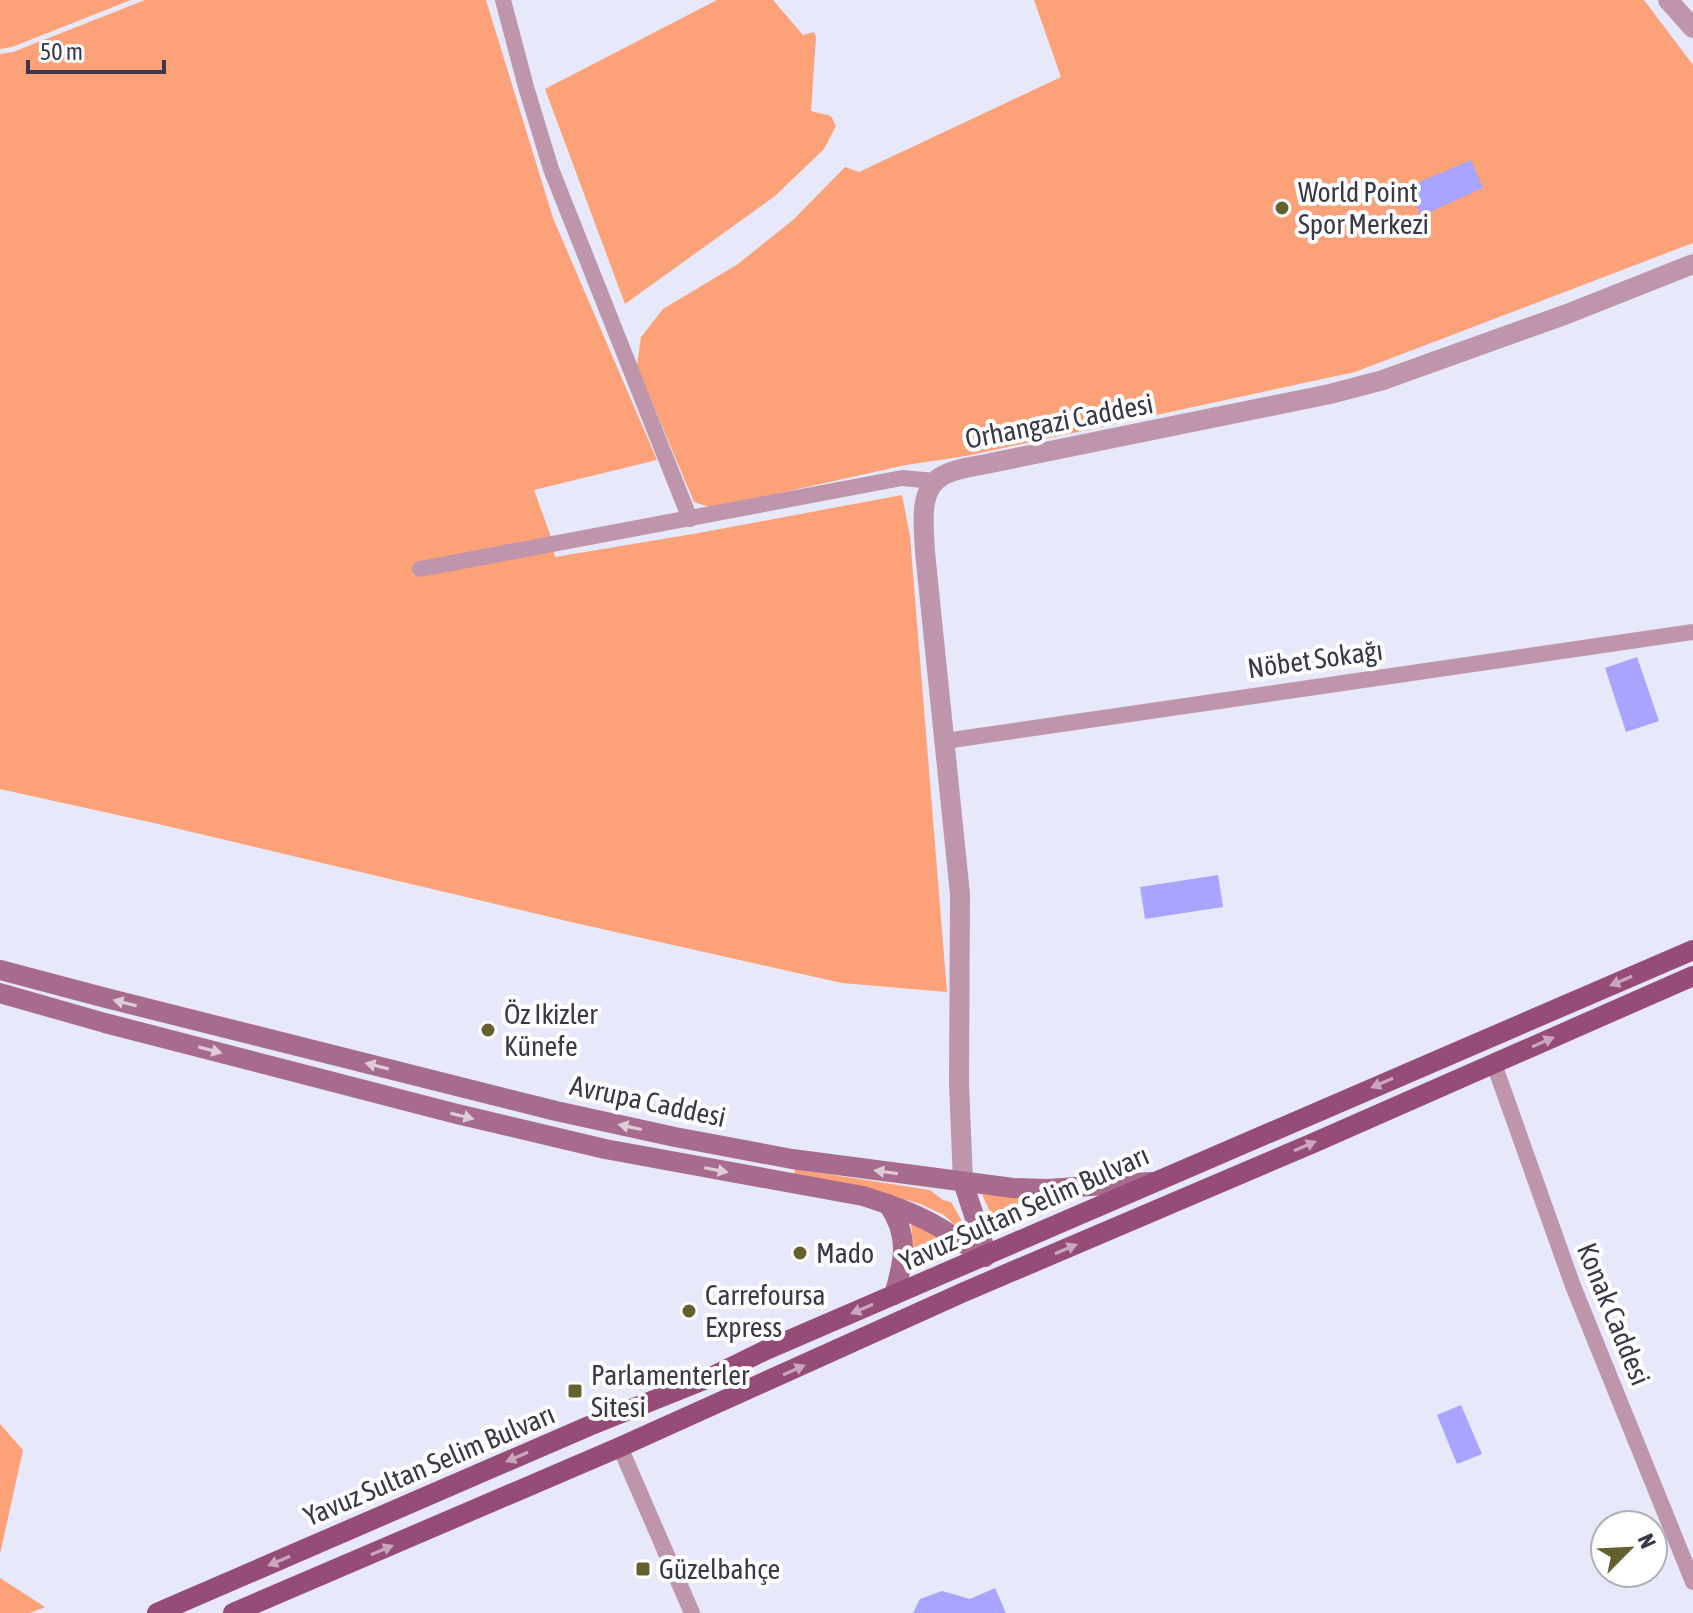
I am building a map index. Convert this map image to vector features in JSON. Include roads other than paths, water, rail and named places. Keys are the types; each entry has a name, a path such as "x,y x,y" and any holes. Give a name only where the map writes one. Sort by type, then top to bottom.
{"main road":[{"name":"Yavuz Sultan Selim Bulvarı","path":"157,1613 597,1423 709,1378 766,1350 1693,950"},
{"name":"Avrupa Caddesi","path":"0,970 571,1114 792,1159 1005,1187 1047,1189 1155,1181"},
{"name":"Yavuz Sultan Selim Bulvarı","path":"233,1613 620,1447 995,1279 1693,976"},
{"name":"Avrupa Caddesi","path":"0,993 472,1118 605,1149 863,1196 939,1227 985,1257"},
{"path":"963,1182 985,1257 995,1279"},
{"path":"888,1204 899,1224 903,1248 894,1295"},
{"path":"598,1456 586,1433 597,1423 612,1422 620,1447"}],"street":[{"path":"503,0 551,169 690,519"},
{"path":"1668,0 1693,28"},
{"name":"Orhangazi Caddesi","path":"420,569 902,478 935,481 951,472 981,465 1363,386 1567,314 1693,264"},
{"path":"935,481 927,493 923,512 960,894 959,1083 963,1182"},
{"name":"Nöbet Sokağı","path":"945,741 1693,632"},
{"name":"Konak Caddesi","path":"1494,1064 1573,1286 1693,1582"},
{"path":"620,1447 692,1613"}],"place":[{"name":"World Point Spor Merkezi","path":"1282,208"},
{"name":"Öz Ikizler Künefe","path":"488,1030"},
{"name":"Mado","path":"800,1253"},
{"name":"Carrefoursa Express","path":"689,1311"},
{"name":"Parlamenterler Sitesi","path":"575,1391"},
{"name":"Güzelbahçe","path":"643,1569"}]}
